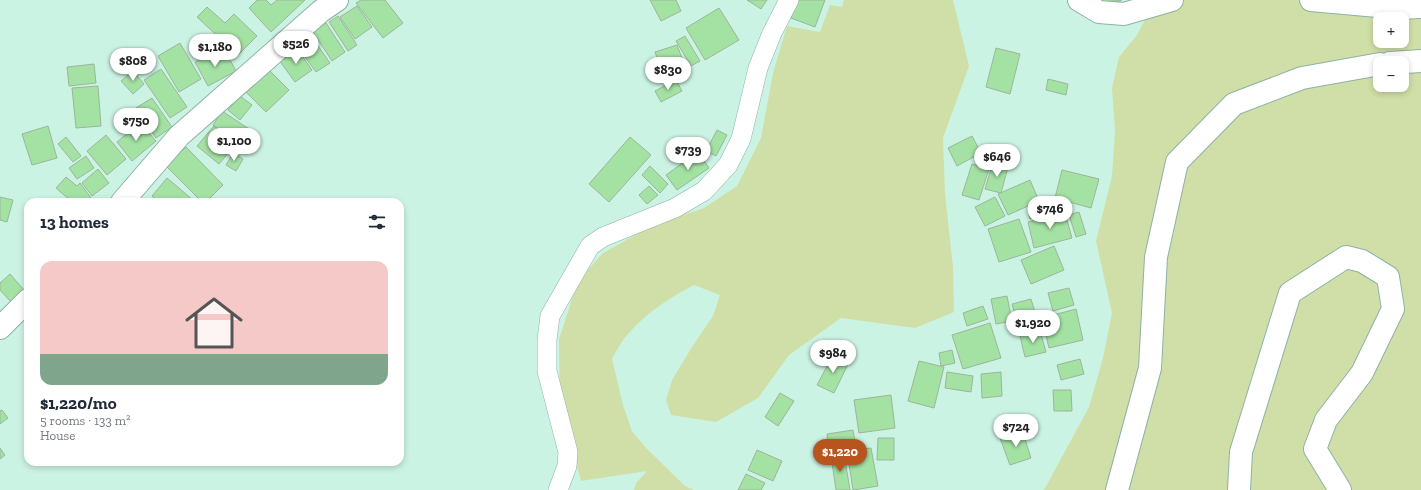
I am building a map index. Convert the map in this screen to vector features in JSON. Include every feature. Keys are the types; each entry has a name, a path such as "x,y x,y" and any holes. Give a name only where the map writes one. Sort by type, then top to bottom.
{"street":[{"path":"126,198 180,136 321,11 337,0"},
{"path":"558,490 567,466 568,452 547,371 547,340 550,316 590,246 603,237 675,208 704,191 728,165 741,139 758,68 772,33 789,0"},
{"path":"1079,0 1099,12 1124,14 1172,0"},
{"path":"1311,0 1400,8 1421,7"},
{"path":"1409,62 1421,61"},
{"path":"1117,490 1150,368 1156,257 1177,162 1234,104 1302,78 1373,65"},
{"path":"1239,490 1241,452 1290,292 1346,257 1362,261 1388,277 1393,309 1362,373 1326,420 1315,449 1340,490"},
{"path":"0,328 24,304"}],"green space":[{"path":"844,0 953,0 969,66 943,138 945,194 953,267 954,312 915,328 841,318 789,355 758,398 716,422 671,415 666,400 672,380 713,316 720,295 694,285 668,300 643,319 624,339 612,359 623,405 632,431 645,447 685,486 694,490 634,490 636,483 647,471 581,481 560,403 559,339 578,281 603,253 653,225 704,208 737,186 761,138 773,73 787,26 820,32 830,5 842,7"},
{"path":"1155,0 1421,0 1421,490 1044,490 1089,407 1103,358 1112,313 1096,241 1112,176 1115,130 1112,88 1119,57 1137,35"}],"building":[{"path":"257,0 266,0 271,5 277,0 305,0 271,32 249,8"},
{"path":"361,0 385,0 403,23 383,38 356,3"},
{"path":"650,0 676,0 681,11 661,21"},
{"path":"747,0 767,0 761,9"},
{"path":"797,0 825,0 815,27 791,18"},
{"path":"1088,0 1121,0 1121,1 1088,3"},
{"path":"357,6 372,27 355,39 340,17"},
{"path":"207,7 225,23 234,14 257,36 238,55 197,17"},
{"path":"719,8 739,40 705,60 686,28"},
{"path":"338,16 357,45 348,51 329,22"},
{"path":"326,23 345,52 332,61 313,32"},
{"path":"311,36 330,63 316,72 297,46"},
{"path":"685,36 700,61 691,66 676,41"},
{"path":"180,43 201,79 179,92 158,56"},
{"path":"677,45 687,71 665,79 655,52"},
{"path":"296,47 312,70 295,82 279,60"},
{"path":"996,48 1020,54 1010,94 986,87"},
{"path":"211,54 213,58 219,54 222,59 228,56 236,71 208,86 195,62"},
{"path":"94,64 96,83 69,86 67,67"},
{"path":"161,69 187,107 170,118 144,80"},
{"path":"268,69 289,90 266,112 245,91"},
{"path":"133,71 144,84 133,94 121,81"},
{"path":"1048,79 1068,84 1066,95 1046,90"},
{"path":"676,80 682,91 661,102 655,91"},
{"path":"98,86 101,126 76,128 72,88"},
{"path":"240,96 252,105 240,120 228,110"},
{"path":"152,98 172,127 156,138 136,108"},
{"path":"222,111 252,131 243,145 213,125"},
{"path":"140,123 156,141 132,161 117,142"},
{"path":"48,126 57,158 32,165 22,134"},
{"path":"214,126 235,145 219,164 197,146"},
{"path":"717,130 727,135 716,156 706,151"},
{"path":"106,135 126,159 107,175 87,151"},
{"path":"972,136 981,153 957,166 948,148"},
{"path":"66,137 81,156 73,162 58,144"},
{"path":"630,137 651,155 609,202 589,184"},
{"path":"186,147 223,185 210,198 198,198 166,166"},
{"path":"698,152 709,168 677,190 666,175"},
{"path":"233,153 243,159 236,171 226,165"},
{"path":"86,156 94,168 77,179 69,168"},
{"path":"993,162 1008,167 1001,193 985,189"},
{"path":"972,164 989,169 979,200 962,195"},
{"path":"650,166 668,184 660,193 642,175"},
{"path":"98,169 109,183 92,196 82,183"},
{"path":"1062,170 1099,179 1091,208 1055,198"},
{"path":"66,177 77,186 80,183 91,198 67,198 56,188"},
{"path":"167,178 191,198 154,198 152,196"},
{"path":"1030,180 1039,201 1008,215 998,194"},
{"path":"649,186 658,195 647,204 639,195"},
{"path":"0,197 13,200 7,222 0,220"},
{"path":"995,197 1005,216 985,226 975,207"},
{"path":"1045,206 1047,214 1030,219 1028,210"},
{"path":"1079,212 1086,234 1076,237 1069,215"},
{"path":"1065,213 1072,238 1034,248 1028,222"},
{"path":"1019,219 1031,252 999,262 988,229"},
{"path":"1054,246 1064,270 1031,284 1021,260"},
{"path":"10,274 24,290 11,302 0,290 0,283"},
{"path":"1069,288 1074,305 1053,311 1048,293"},
{"path":"1007,296 1012,321 996,324 991,299"},
{"path":"1031,299 1037,319 1018,325 1012,304"},
{"path":"983,306 988,319 967,326 963,313"},
{"path":"1076,309 1083,340 1049,348 1042,318"},
{"path":"990,323 1001,358 963,369 952,335"},
{"path":"1040,331 1046,352 1025,357 1020,336"},
{"path":"952,350 955,363 941,366 939,353"},
{"path":"833,355 849,362 834,393 817,385"},
{"path":"1080,359 1084,374 1061,380 1057,365"},
{"path":"919,361 944,367 934,408 908,401"},
{"path":"947,372 973,376 971,392 945,388"},
{"path":"1001,372 1002,396 982,398 981,374"},
{"path":"1053,390 1071,390 1072,411 1054,411"},
{"path":"780,393 794,401 778,426 765,417"},
{"path":"891,395 895,428 859,433 854,400"},
{"path":"2,410 8,418 0,424 0,411"},
{"path":"853,430 856,448 829,452 827,434"},
{"path":"1022,430 1031,458 1010,465 1000,438"},
{"path":"878,438 894,438 894,460 877,460"},
{"path":"0,448 5,455 0,459"},
{"path":"871,448 878,486 853,490 847,451"},
{"path":"757,450 782,461 773,481 748,470"},
{"path":"844,454 850,490 836,490 831,456"},
{"path":"746,474 765,483 761,490 738,490"}]}
